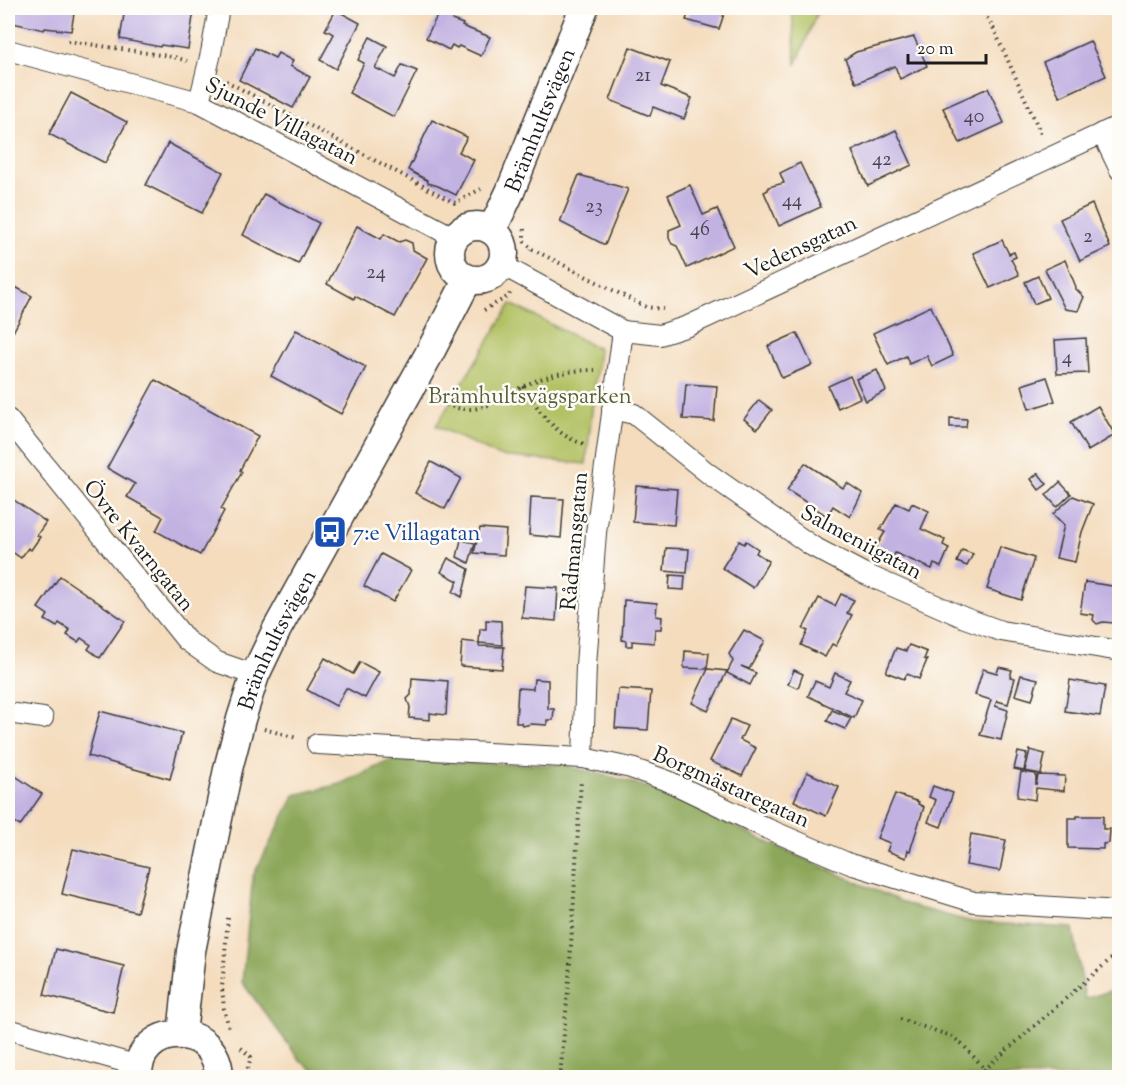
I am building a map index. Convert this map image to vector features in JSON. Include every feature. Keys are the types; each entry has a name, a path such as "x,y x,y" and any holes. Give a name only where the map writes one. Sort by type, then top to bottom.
{"street":[{"path":"199,102 219,8"},
{"name":"Brämhultsvägen","path":"492,231 584,8"},
{"name":"Sjunde Villagatan","path":"8,50 199,102 455,238"},
{"path":"1111,129 1119,170"},
{"name":"Vedensgatan","path":"511,270 623,331 660,335 688,326 1111,129"},
{"path":"484,227 492,231 502,242 511,270 481,280 468,279 455,269 452,262 451,245 455,238 468,228 484,227"},
{"name":"Brämhultsvägen","path":"182,1035 191,951 210,853 238,729 255,675 277,629 468,279"},
{"name":"Rådmansgatan","path":"582,758 596,533 623,331"},
{"name":"Salmeniigatan","path":"612,409 634,414 709,474 812,546 863,573 965,618 1001,631 1119,651"},
{"name":"Övre Kvarngatan","path":"8,419 186,640 217,662 255,675"},
{"path":"8,713 43,718"},
{"name":"Borgmästaregatan","path":"317,744 582,758 631,768 668,781 768,829 850,864 974,902 1119,911"},
{"path":"8,1029 139,1072 146,1051 151,1044 166,1036 182,1035 197,1039 209,1048 216,1061 219,1077"}],"path":[{"path":"980,8 992,25 1042,138 1052,133"},
{"path":"57,39 189,61 455,203 475,191 495,186 510,192"},
{"path":"526,224 524,242 532,249 646,307 664,309 672,307"},
{"path":"480,313 509,296 511,270 532,249"},
{"path":"435,400 455,408 471,410 491,405 523,386 552,375 587,370 617,370"},
{"path":"523,386 543,417 559,430 579,443 606,449"},
{"path":"430,407 440,390"},
{"path":"261,740 267,719"},
{"path":"264,729 317,744"},
{"path":"560,1077 569,979 582,758"},
{"path":"228,912 222,987 224,1009 230,1032"},
{"path":"975,1077 1119,951"},
{"path":"900,1019 951,1036 962,1044 985,1069"},
{"path":"236,1043 251,1057 245,1077"}],"green space":[{"path":"792,8 819,8 796,65"},
{"name":"Brämhultsvägsparken","path":"511,304 599,349 586,464 499,456 436,426"},
{"path":"389,761 563,765 613,777 666,793 758,838 911,906 973,922 1073,928 1085,999 1119,988 1119,1077 322,1077 300,1060 242,982 253,876 295,795 340,784"}],"building":[{"path":"8,8 75,8 71,31 45,28 44,30 8,22"},
{"path":"125,8 194,10 188,49 161,45 160,47 120,39"},
{"path":"422,8 457,8 452,20 490,37 481,56 459,46 457,48 452,45 449,50 426,38 438,14"},
{"path":"690,8 726,8 719,29 686,20"},
{"path":"336,10 360,23 336,69 320,60 334,34 325,30"},
{"path":"370,37 387,46 375,68 395,78 402,65 417,71 394,117 349,93 364,63 358,60"},
{"path":"914,37 927,66 900,79 895,66 856,83 845,59 856,52"},
{"path":"1090,41 1106,76 1060,97 1043,62"},
{"path":"630,47 670,62 661,86 692,98 684,119 653,107 650,116 610,100"},
{"path":"255,48 275,58 278,53 293,61 290,66 310,77 293,108 239,80"},
{"path":"988,88 1004,123 960,143 943,108"},
{"path":"71,93 127,122 105,163 49,134"},
{"path":"432,120 467,137 459,152 474,160 456,195 428,183 427,180 408,170"},
{"path":"896,130 912,165 868,186 852,151"},
{"path":"168,143 223,172 202,213 146,185"},
{"path":"800,163 821,207 779,226 764,192 768,190 768,187 784,183 780,173"},
{"path":"579,175 628,189 605,245 560,222"},
{"path":"690,185 703,215 717,209 734,246 687,268 677,246 672,244 669,238 669,230 681,225 668,195"},
{"path":"264,194 319,223 298,264 243,235"},
{"path":"1092,204 1110,247 1080,261 1060,219"},
{"path":"357,226 381,239 384,234 399,242 405,240 412,243 413,250 427,258 395,317 327,284"},
{"path":"1002,240 1009,254 1014,252 1016,257 1011,259 1019,275 990,288 973,253"},
{"path":"1065,260 1075,288 1084,297 1078,311 1065,309 1045,269"},
{"path":"1038,276 1048,298 1034,304 1025,282"},
{"path":"8,283 32,296 12,334 8,332"},
{"path":"931,306 953,356 932,366 927,356 909,364 906,356 888,365 873,333"},
{"path":"296,330 366,367 341,414 271,376"},
{"path":"797,333 812,365 782,378 768,346"},
{"path":"1086,338 1088,373 1057,374 1055,340"},
{"path":"877,370 886,391 866,401 856,379"},
{"path":"850,376 860,398 838,408 828,386"},
{"path":"1047,377 1055,401 1029,409 1022,385"},
{"path":"155,380 258,436 240,470 242,472 221,509 224,511 200,555 156,531 163,517 127,497 135,484 107,468"},
{"path":"686,384 717,386 714,421 683,419"},
{"path":"759,400 772,410 757,429 744,419"},
{"path":"1098,406 1115,435 1088,451 1071,422"},
{"path":"950,418 967,419 966,427 950,427"},
{"path":"431,462 461,478 445,509 415,493"},
{"path":"805,463 843,488 847,483 862,493 850,517 833,506 827,516 787,490"},
{"path":"1038,473 1047,484 1039,490 1031,479"},
{"path":"1060,482 1071,494 1057,507 1046,495"},
{"path":"636,486 677,489 674,525 633,522"},
{"path":"8,496 46,522 31,550 28,548 21,558 8,549"},
{"path":"1073,496 1093,504 1082,532 1075,562 1056,558 1064,525 1053,514"},
{"path":"531,497 564,499 561,538 529,535"},
{"path":"896,503 909,509 912,503 929,511 921,529 945,540 943,545 949,548 941,567 934,564 932,569 895,553 891,561 873,552 885,532 880,530"},
{"path":"480,528 506,530 504,555 474,553"},
{"path":"461,540 475,543 469,563 457,557"},
{"path":"739,541 744,544 746,541 758,549 756,553 769,561 753,588 722,568"},
{"path":"1000,547 1034,558 1021,600 987,589"},
{"path":"666,548 689,549 687,573 664,571"},
{"path":"962,550 973,554 967,566 957,562"},
{"path":"381,554 411,570 393,602 364,586"},
{"path":"448,558 469,569 462,597 453,592 458,581 441,572"},
{"path":"670,575 685,576 684,590 669,589"},
{"path":"60,576 125,621 100,658 88,649 91,645 81,638 78,642 67,635 70,630 59,623 57,627 45,620 48,615 38,608"},
{"path":"1085,582 1119,587 1119,603 1114,623 1097,624 1093,620 1094,615 1080,613"},
{"path":"525,586 558,588 556,621 522,618"},
{"path":"841,594 854,600 847,613 852,615 836,646 832,644 825,657 801,645 808,631 803,629 819,598 835,606"},
{"path":"624,600 657,603 656,616 662,617 661,629 655,629 654,643 632,641 632,646 626,646 626,641 622,640"},
{"path":"486,620 501,621 502,645 479,643 480,629 486,629"},
{"path":"744,630 765,641 749,669 741,666 756,673 750,685 727,673 733,661 729,654"},
{"path":"462,641 479,643 479,646 504,647 502,669 460,666"},
{"path":"909,645 927,652 924,659 927,660 919,679 907,674 904,679 886,672 896,648 906,651"},
{"path":"685,651 709,653 707,669 684,668"},
{"path":"325,658 353,674 360,662 379,672 365,698 346,688 336,706 307,690"},
{"path":"999,667 1012,670 1010,677 1015,678 1008,704 997,701 995,706 1008,710 1001,740 980,735 991,700 975,695 983,669 997,673"},
{"path":"708,669 727,671 708,711 692,703"},
{"path":"794,670 803,674 798,688 788,684"},
{"path":"835,673 850,680 844,692 862,700 854,718 808,696 815,681 829,687"},
{"path":"1021,675 1038,679 1032,700 1015,695"},
{"path":"412,678 448,681 446,715 430,713 430,720 409,718 410,707 407,699 411,695"},
{"path":"534,679 548,680 548,709 554,709 553,720 547,720 547,725 523,726 521,723 516,723 518,688 533,689"},
{"path":"1070,680 1105,686 1100,716 1065,711"},
{"path":"618,689 651,691 648,730 615,728"},
{"path":"832,710 851,718 845,729 827,721"},
{"path":"100,711 182,733 170,779 88,756"},
{"path":"731,719 747,726 740,740 756,748 742,776 710,761"},
{"path":"1030,750 1045,754 1041,774 1025,771"},
{"path":"1018,752 1027,754 1024,771 1014,769"},
{"path":"8,771 42,794 20,826 8,818"},
{"path":"807,772 839,787 826,816 794,801"},
{"path":"1021,772 1036,774 1036,785 1038,775 1065,776 1064,791 1036,788 1035,800 1017,797"},
{"path":"933,786 953,793 941,827 928,822 936,800 929,797"},
{"path":"895,794 919,802 918,804 924,807 906,858 887,851 890,843 877,838"},
{"path":"1077,816 1103,816 1103,829 1110,829 1109,843 1103,844 1103,849 1068,848 1068,818 1077,818"},
{"path":"971,834 1006,840 1000,871 966,865"},
{"path":"73,849 149,867 137,912 62,894"},
{"path":"56,949 124,966 113,1012 44,995"}],"place":[{"name":"7:e Villagatan","path":"330,532"}]}
